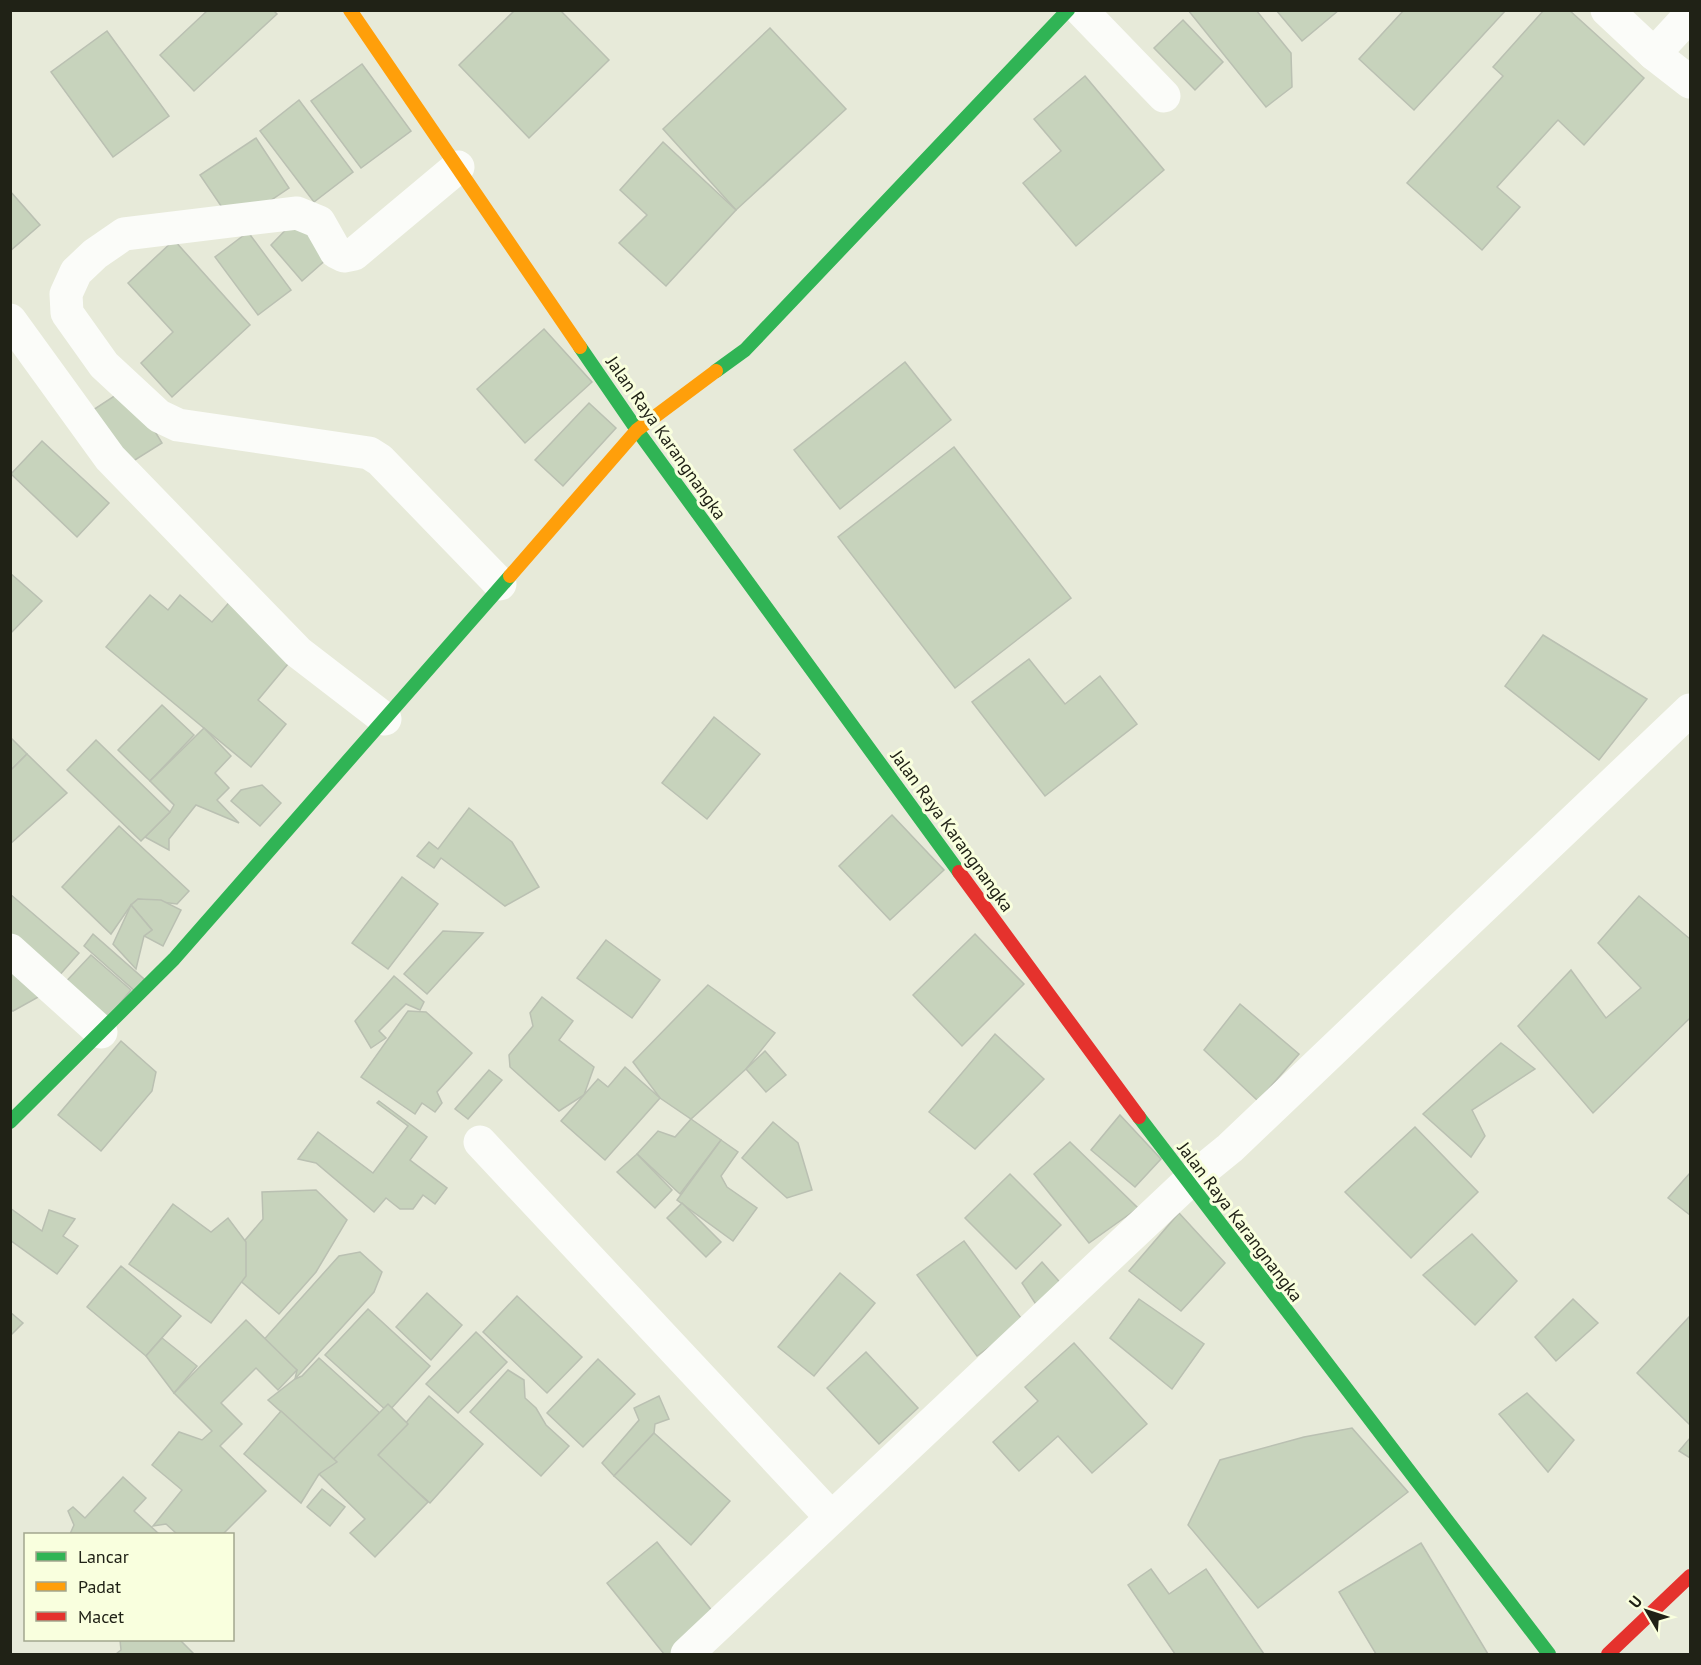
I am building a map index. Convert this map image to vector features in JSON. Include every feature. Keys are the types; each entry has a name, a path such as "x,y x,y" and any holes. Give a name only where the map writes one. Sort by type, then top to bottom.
{"street":[{"name":"Jalan Raya Karangnangka","path":"350,10 637,430 1187,1183 1549,1654"},
{"path":"10,1122 174,959 637,430 745,350 1068,10"},
{"path":"1081,10 1164,96"},
{"path":"1607,10 1654,54 1690,82"},
{"path":"1654,54 1690,15"},
{"path":"458,167 354,254 344,256 336,252 319,222 297,213 124,234 95,254 76,272 66,294 67,313 104,365 159,416 178,425 369,453 380,460 500,584"},
{"path":"10,320 110,458 298,652 385,719"},
{"path":"687,1654 1187,1183 1230,1148 1690,710"},
{"path":"10,950 101,1032"},
{"path":"480,1142 831,1517"},
{"path":"1608,1654 1690,1576"}],"building":[{"path":"208,10 273,10 277,14 194,91 160,55"},
{"path":"515,10 560,10 609,60 529,138 459,65"},
{"path":"1188,10 1256,10 1291,53 1292,87 1266,107"},
{"path":"1276,10 1339,10 1302,41"},
{"path":"1404,10 1506,10 1414,110 1359,59"},
{"path":"1544,10 1569,10 1644,78 1584,145 1558,120 1497,187 1520,207 1482,250 1407,183 1503,76 1493,67"},
{"path":"1183,20 1223,62 1195,90 1154,48"},
{"path":"770,28 846,109 736,210 663,129"},
{"path":"107,31 169,116 113,157 51,72"},
{"path":"362,64 411,131 361,168 311,101"},
{"path":"1085,76 1164,170 1076,246 1023,183 1061,151 1034,119"},
{"path":"299,100 353,172 314,202 260,131"},
{"path":"256,138 289,188 234,225 200,175"},
{"path":"663,142 736,210 666,286 619,243 647,215 620,190"},
{"path":"10,191 40,225 10,251"},
{"path":"306,209 338,249 302,281 271,245"},
{"path":"248,232 291,290 258,315 215,257"},
{"path":"174,240 250,325 172,397 141,363 173,332 128,283"},
{"path":"544,329 592,382 525,443 477,389"},
{"path":"905,362 951,420 840,509 794,450"},
{"path":"128,387 162,443 127,465 93,410"},
{"path":"589,403 616,428 563,486 535,460"},
{"path":"42,441 109,503 77,537 11,474"},
{"path":"954,447 1071,598 955,688 838,537"},
{"path":"10,573 42,601 10,634"},
{"path":"150,595 168,610 180,595 212,622 233,598 298,652 258,700 286,724 251,767 106,647"},
{"path":"1543,635 1647,699 1599,760 1505,686"},
{"path":"1029,659 1065,704 1100,676 1137,724 1045,796 972,702"},
{"path":"162,705 194,735 150,781 118,750"},
{"path":"714,717 760,754 707,819 662,783"},
{"path":"204,728 231,756 215,773 229,788 217,800 239,823 196,805 169,839 169,850 145,837 174,805 150,781"},
{"path":"10,737 27,754 10,771"},
{"path":"96,740 170,812 141,841 67,770"},
{"path":"27,754 67,793 10,844 10,771"},
{"path":"262,785 281,803 260,826 231,801 241,790"},
{"path":"469,808 512,842 539,887 505,906 441,858 434,868 417,856 429,842 438,849"},
{"path":"892,815 944,870 890,920 839,866"},
{"path":"119,826 189,891 177,904 138,899 131,905 111,934 62,887"},
{"path":"402,877 438,904 388,969 352,943"},
{"path":"10,894 79,953 42,995 13,1011 10,1009"},
{"path":"1639,896 1690,939 1690,1018 1593,1113 1518,1026 1571,970 1606,1018 1641,988 1598,943"},
{"path":"138,899 161,900 181,910 163,946 144,936 152,930 131,905"},
{"path":"131,905 152,930 144,936 136,969 113,944"},
{"path":"443,931 483,933 427,994 404,974"},
{"path":"93,934 144,979 136,992 84,946"},
{"path":"975,934 1024,984 962,1046 913,995"},
{"path":"606,940 660,980 632,1018 577,978"},
{"path":"91,955 131,990 102,1025 60,988"},
{"path":"394,976 424,1002 420,1010 406,1004 379,1031 386,1038 371,1048 355,1021"},
{"path":"708,985 775,1033 746,1069 691,1119 660,1098 633,1062"},
{"path":"542,997 573,1021 559,1040 594,1067 584,1095 559,1111 510,1067 509,1055 533,1026 530,1013"},
{"path":"1240,1004 1299,1054 1258,1101 1204,1050"},
{"path":"408,1011 426,1012 472,1053 437,1092 442,1103 435,1112 422,1103 415,1114 361,1077"},
{"path":"995,1034 1044,1079 975,1149 929,1112"},
{"path":"121,1041 156,1072 152,1091 101,1151 58,1115"},
{"path":"1501,1043 1535,1069 1472,1110 1485,1136 1471,1157 1423,1114"},
{"path":"765,1051 786,1075 766,1092 746,1069"},
{"path":"625,1067 660,1098 605,1160 561,1121 598,1079 608,1087"},
{"path":"489,1070 502,1080 468,1119 455,1109"},
{"path":"379,1101 427,1137 410,1160 447,1188 435,1204 423,1195 413,1209 400,1209 386,1198 374,1212 316,1163 298,1159 318,1132 373,1173 408,1126 377,1103"},
{"path":"1120,1115 1161,1159 1135,1187 1091,1150"},
{"path":"691,1119 721,1140 680,1194 637,1154 658,1131 675,1137"},
{"path":"773,1122 798,1143 812,1190 787,1198 742,1158"},
{"path":"1415,1127 1478,1192 1411,1258 1345,1192"},
{"path":"721,1140 738,1152 721,1176 727,1187 757,1208 733,1241 677,1200"},
{"path":"1070,1142 1138,1208 1089,1243 1034,1174"},
{"path":"637,1154 672,1190 655,1208 617,1172"},
{"path":"1690,1173 1690,1215 1668,1198"},
{"path":"1010,1174 1061,1225 1016,1269 965,1218"},
{"path":"316,1190 347,1220 316,1272 279,1314 223,1266 263,1219 262,1192"},
{"path":"682,1203 721,1242 706,1257 667,1218"},
{"path":"173,1204 211,1232 228,1218 246,1242 246,1276 211,1323 129,1264"},
{"path":"10,1208 42,1231 49,1210 75,1219 63,1236 78,1246 57,1274 10,1240"},
{"path":"1179,1213 1225,1263 1181,1311 1129,1271"},
{"path":"1472,1234 1517,1281 1475,1325 1423,1275"},
{"path":"964,1241 1024,1322 977,1356 917,1275"},
{"path":"360,1252 382,1272 374,1292 295,1379 297,1370 259,1345 339,1256"},
{"path":"1042,1262 1065,1288 1037,1306 1022,1283"},
{"path":"121,1266 181,1316 146,1356 87,1307"},
{"path":"840,1273 875,1303 814,1376 778,1347"},
{"path":"427,1293 462,1325 431,1360 396,1327"},
{"path":"517,1296 582,1357 547,1393 483,1332"},
{"path":"1139,1299 1204,1344 1172,1389 1110,1338"},
{"path":"1573,1299 1598,1323 1556,1361 1535,1337"},
{"path":"368,1309 430,1366 388,1412 325,1355"},
{"path":"10,1312 23,1323 10,1336"},
{"path":"1690,1316 1690,1425 1637,1373"},
{"path":"246,1320 297,1370 278,1390 256,1368 221,1403 242,1424 220,1446 266,1491 224,1533 176,1533 166,1524 153,1526 182,1490 152,1465 179,1432 202,1440 212,1431 174,1393"},
{"path":"476,1332 507,1362 458,1413 426,1384"},
{"path":"162,1338 197,1366 174,1393 146,1356"},
{"path":"1074,1343 1147,1424 1092,1473 1058,1436 1019,1471 993,1442 1038,1401 1025,1387"},
{"path":"866,1352 918,1408 879,1444 827,1388"},
{"path":"319,1358 381,1414 337,1462 268,1400 302,1376"},
{"path":"598,1359 635,1394 583,1447 547,1413"},
{"path":"508,1370 524,1380 525,1398 536,1408 546,1425 569,1446 541,1476 470,1412"},
{"path":"1527,1393 1574,1440 1548,1472 1499,1414"},
{"path":"429,1396 483,1444 430,1503 377,1456"},
{"path":"659,1396 669,1419 655,1424 654,1433 614,1476 602,1463 639,1420 634,1408"},
{"path":"388,1404 408,1424 378,1455 428,1502 375,1557 350,1533 365,1519 319,1474"},
{"path":"281,1411 337,1462 319,1474 301,1503 244,1454"},
{"path":"1352,1428 1408,1492 1258,1608 1188,1525 1220,1460 1304,1437"},
{"path":"654,1433 730,1501 691,1545 614,1476"},
{"path":"1690,1438 1690,1458 1679,1451"},
{"path":"123,1477 146,1498 134,1511 158,1533 70,1533 74,1525 68,1511 73,1507 85,1518"},
{"path":"322,1489 345,1507 330,1526 307,1507"},
{"path":"657,1542 717,1617 670,1654 664,1654 607,1583"},
{"path":"1421,1543 1488,1654 1376,1654 1339,1592"},
{"path":"1151,1569 1169,1594 1206,1569 1264,1654 1175,1654 1128,1585"},
{"path":"120,1641 181,1641 194,1654 116,1654 121,1650"}],"traffic: fast":[{"path":"716,371 745,350 1068,10"},
{"path":"580,347 637,430 959,872"},
{"path":"10,1122 174,959 510,576"},
{"path":"1139,1117 1549,1654"}],"traffic: slow":[{"path":"350,10 580,347"},
{"path":"510,576 637,430 716,371"}],"traffic: jam":[{"path":"959,872 1139,1117"},
{"path":"1608,1654 1690,1576"}]}
